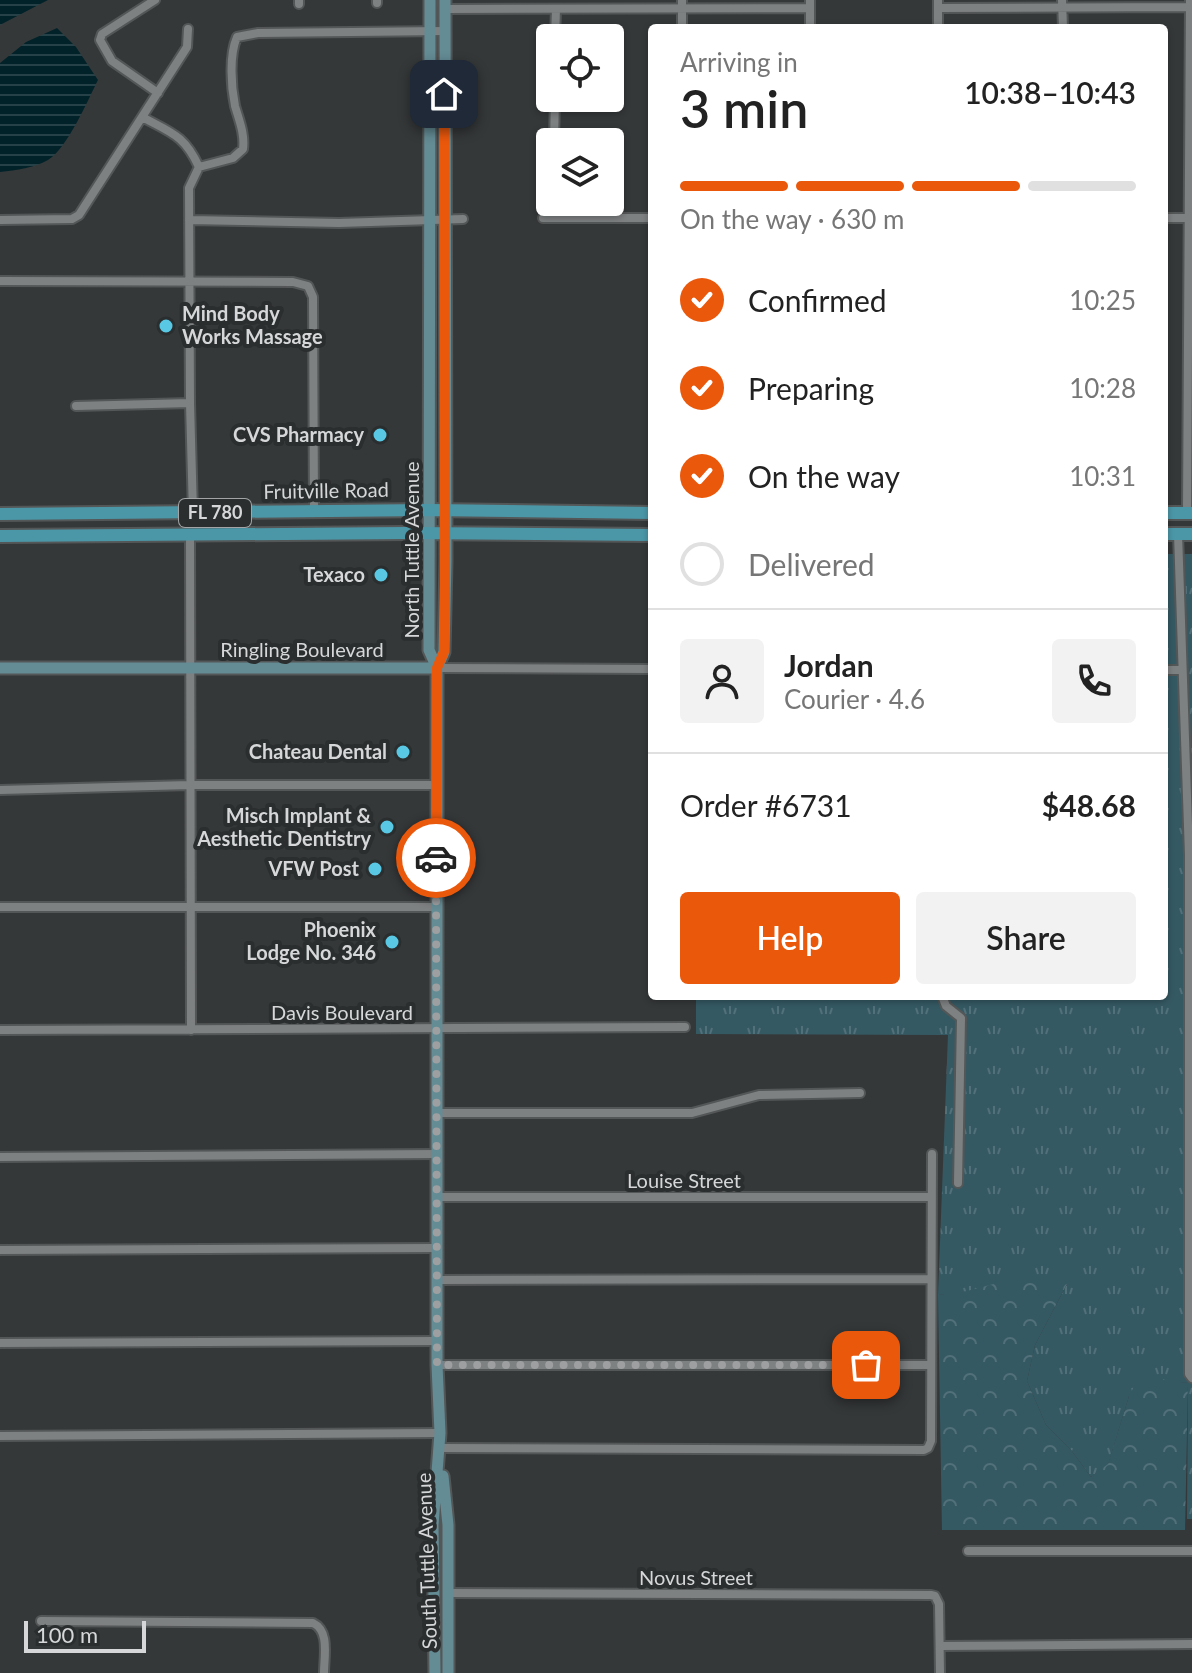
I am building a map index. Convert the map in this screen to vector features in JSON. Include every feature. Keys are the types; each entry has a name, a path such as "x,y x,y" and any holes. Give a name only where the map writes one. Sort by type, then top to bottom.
{"main road":[{"name":"North Tuttle Avenue","path":"430,0 429,650 437,668"},
{"name":"North Tuttle Avenue","path":"437,668 444,652 446,533 445,4"},
{"name":"Fruitville Road","path":"0,514 430,510 648,513"},
{"path":"144,536 175,527 193,513"},
{"path":"1168,513 1190,513"},
{"path":"1171,534 1192,534"},
{"name":"FL 780","path":"0,536 648,535"},
{"name":"Ringling Boulevard","path":"0,668 437,668"},
{"name":"South Tuttle Avenue","path":"435,1673 433,1525 440,1448 437,1365 437,668"},
{"name":"South Tuttle Avenue","path":"440,1448 448,1525 448,1673"}],"street":[{"path":"155,0 102,34 100,40 112,61 158,93"},
{"path":"445,4 556,9 682,4 810,4"},
{"path":"938,4 1191,5 1190,513"},
{"path":"1062,4 1063,24"},
{"path":"555,24 556,9"},
{"path":"0,220 76,218 144,118 187,47 188,29"},
{"path":"193,513 189,188 199,167 216,160 233,158 243,149 244,137 233,90 233,49 237,37 258,33 445,31"},
{"path":"144,118 182,139 191,148 199,167"},
{"path":"543,218 648,218"},
{"path":"1168,218 1190,218"},
{"path":"189,220 339,223 463,219"},
{"path":"0,281 293,282 308,286 313,297 314,511"},
{"path":"76,406 190,403"},
{"path":"1171,534 1182,670 1189,855 1189,1374 1192,1378"},
{"path":"190,535 191,1030"},
{"name":"Ringling Boulevard","path":"437,668 648,669"},
{"path":"1168,670 1182,670"},
{"path":"0,790 190,785 437,785"},
{"path":"0,907 438,907"},
{"path":"944,1000 946,1006 961,1018 958,1183"},
{"name":"Davis Boulevard","path":"0,1030 685,1027"},
{"path":"438,1113 692,1113 759,1095 860,1093"},
{"path":"0,1157 438,1154"},
{"path":"440,1448 926,1449 931,1441 932,1154"},
{"name":"Louise Street","path":"438,1197 931,1197"},
{"path":"0,1250 438,1248"},
{"path":"437,1280 931,1279"},
{"path":"0,1343 438,1341"},
{"path":"437,1365 930,1365"},
{"path":"0,1436 440,1433"},
{"path":"968,1551 1192,1551"},
{"name":"Novus Street","path":"447,1593 931,1595 939,1604 940,1646"},
{"path":"41,1621 313,1623 324,1634 324,1673"},
{"path":"940,1673 940,1646 1192,1644"}],"green space":[{"path":"1168,554 1174,554 1177,665 1168,665"},
{"path":"1183,554 1192,554 1192,810"},
{"path":"1168,675 1178,675 1185,855 1184,1366 1188,1381 1192,855 1192,1519 1187,1519 1188,1383 1165,1381 1129,1396 1108,1465 1091,1477 1071,1450 1046,1425 1027,1381 1035,1345 1067,1284 938,1295 948,1035 696,1034 696,1000 939,1000 943,1009 956,1020 954,1187 962,1187 963,1031 966,1017 948,1000 1168,1000"},
{"path":"1005,1281 1067,1284 1035,1345 1027,1381 1046,1425 1071,1450 1091,1477 1108,1464 1129,1396 1143,1370 1165,1380 1188,1383 1185,1530 942,1530 938,1295"}],"shaded area":[{"path":"0,0 48,0 0,25"},
{"path":"57,28 76,47 98,80 76,123 55,154 37,165 0,172 0,63 26,42"}],"way so far":[{"path":"436,858 437,1365 866,1365"}],"place":[{"name":"Mind Body Works Massage","path":"166,326"},
{"name":"CVS Pharmacy","path":"380,435"},
{"name":"Texaco","path":"381,575"},
{"name":"Chateau Dental","path":"403,752"},
{"name":"Misch Implant & Aesthetic Dentistry","path":"387,827"},
{"name":"VFW Post","path":"375,869"},
{"name":"Phoenix Lodge No. 346","path":"392,942"}],"route":[{"path":"436,858 437,668 444,652 446,561 444,94"}]}
